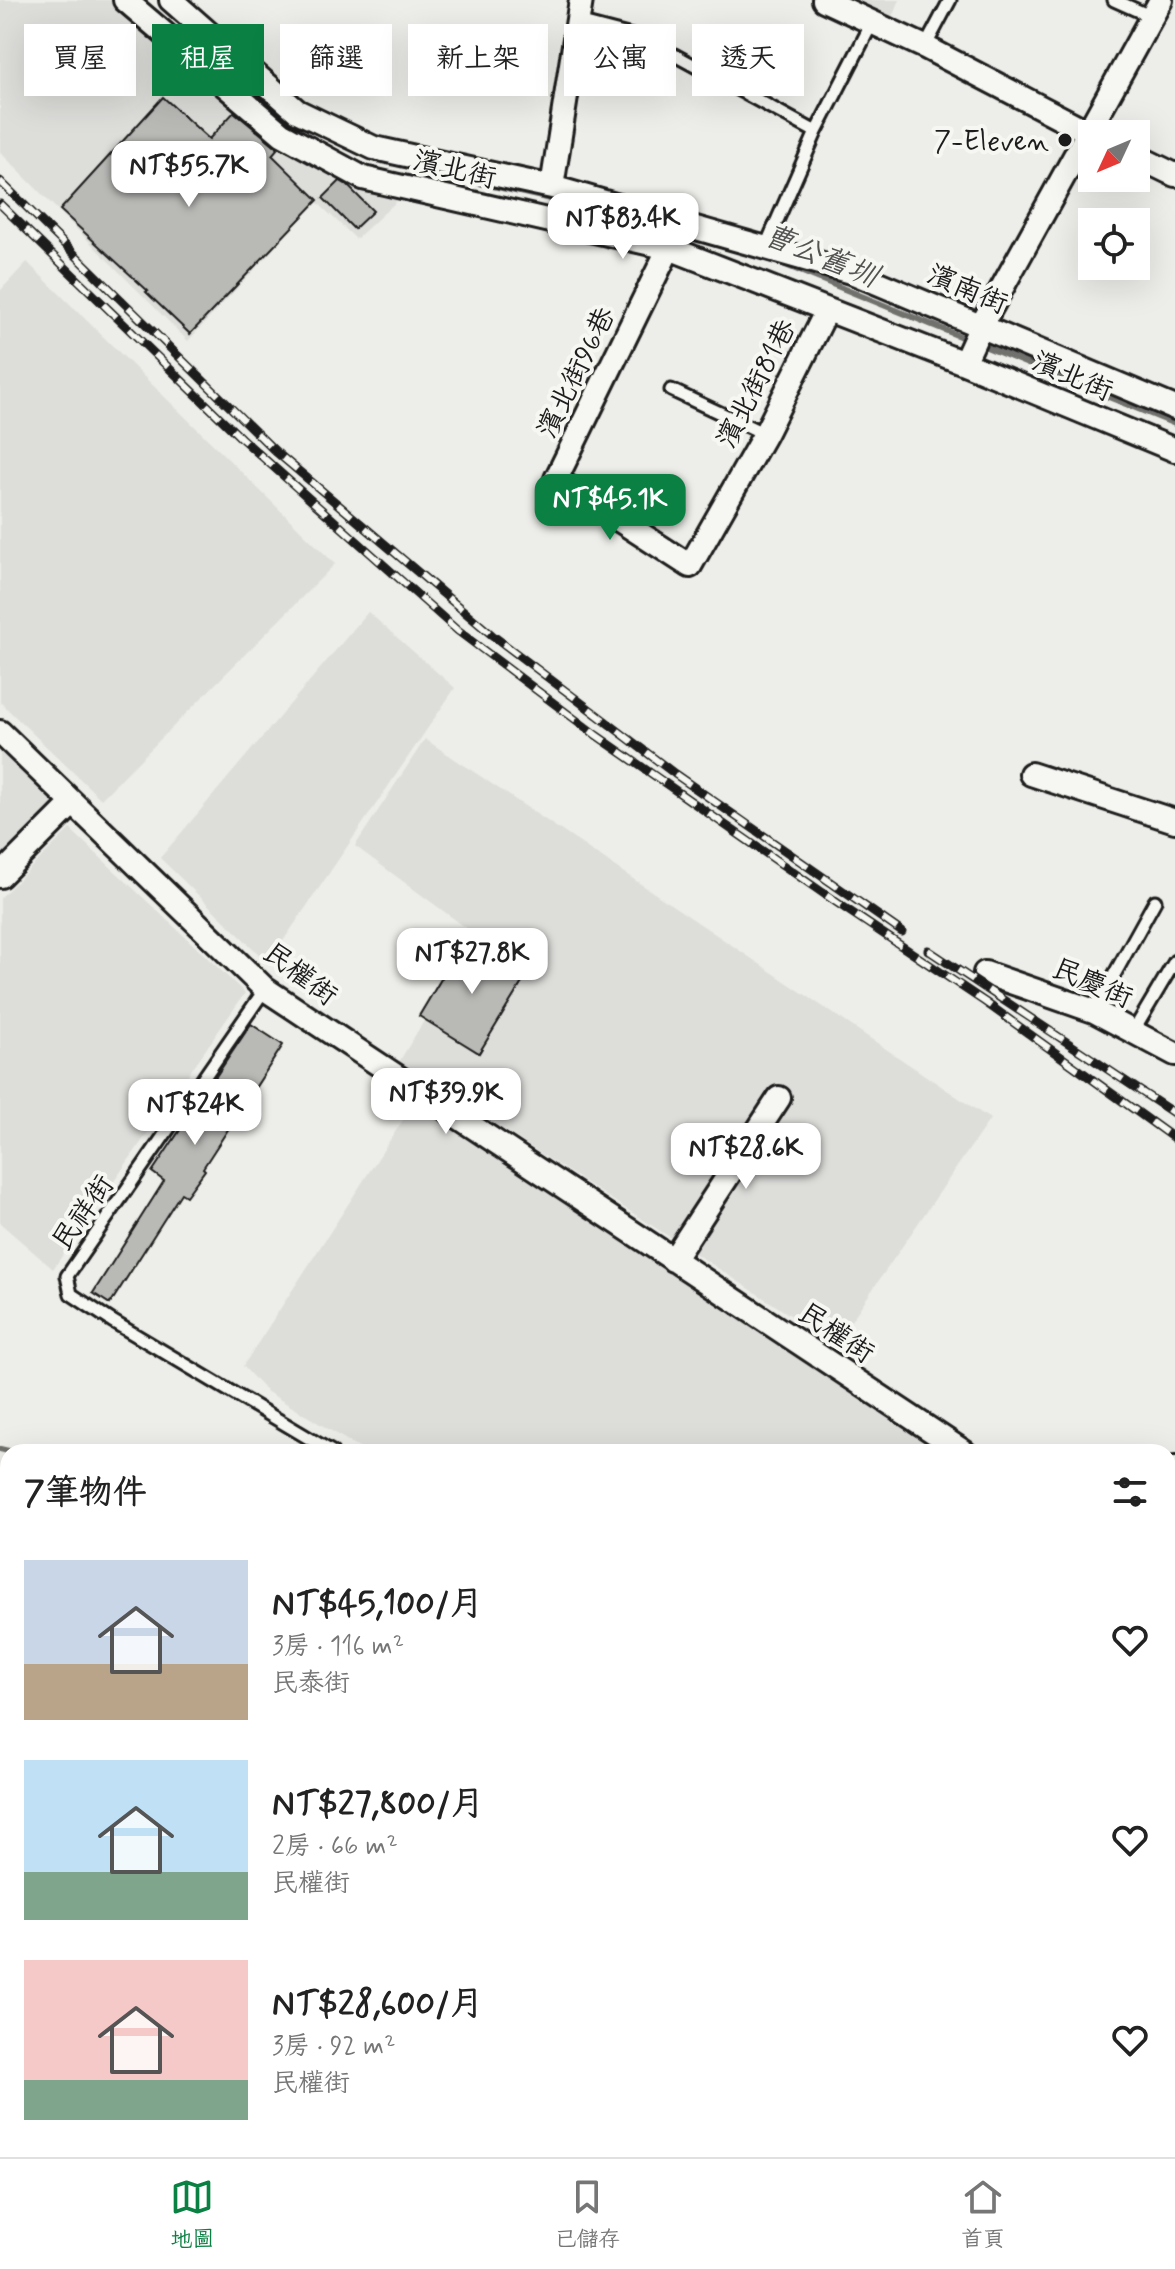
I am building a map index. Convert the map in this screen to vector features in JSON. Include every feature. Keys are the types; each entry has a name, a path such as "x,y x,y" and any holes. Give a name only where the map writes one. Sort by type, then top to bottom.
{"street":[{"name":"濱北街","path":"125,0 282,134 363,178 669,248 827,310 972,345 1175,450"},
{"name":"濱南街","path":"171,0 297,111 374,148 552,187 854,273 972,345 1175,408"},
{"path":"824,0 925,47 1078,127"},
{"path":"1097,120 1156,8"},
{"path":"552,187 580,11"},
{"path":"972,345 1078,155"},
{"path":"1150,163 1175,175"},
{"name":"濱北街96巷","path":"669,248 556,479 690,566"},
{"name":"濱北街81巷","path":"690,566 765,434 827,310"},
{"name":"民權街","path":"0,732 265,989 952,1444"},
{"path":"1031,774 1175,821"},
{"path":"0,876 73,803"},
{"name":"民慶街","path":"985,973 1094,1011 1175,1054"},
{"path":"673,1260 779,1098"}],"lane":[{"path":"925,47 950,0"},
{"path":"1114,0 1156,8"},
{"path":"580,11 647,40 816,132"},
{"path":"765,248 816,132 872,23"},
{"path":"671,390 765,434"},
{"path":"1094,1011 1155,901"},
{"path":"1133,1032 1175,961"},
{"name":"民祥街","path":"265,989 67,1276 71,1294 319,1444"}],"shaded area":[{"path":"0,0 124,0 152,24 152,96 237,96 307,155 412,187 356,239 317,202 188,341 0,152"},
{"path":"846,0 900,0 890,21"},
{"path":"27,262 335,564 101,799 0,702 0,291"},
{"path":"368,612 455,688 268,963 160,858"},
{"path":"425,739 990,1119 835,1344 399,1062 476,935 355,846"},
{"path":"0,748 57,803 0,860"},
{"path":"70,829 245,993 53,1269 0,1223 0,898"},
{"path":"414,1103 926,1444 353,1444 266,1391 243,1366"}],"building":[{"path":"163,97 209,139 234,112 278,148 272,155 318,200 190,334 60,210"},
{"path":"340,181 373,211 354,229 323,198"},
{"path":"465,939 526,976 479,1053 419,1016"},
{"path":"251,1024 283,1045 203,1168 205,1170 186,1196 181,1193 110,1304 93,1293 164,1181 152,1172"}],"waterway":[{"name":"曹公舊圳","path":"263,96 295,121"},
{"name":"曹公舊圳","path":"409,167 577,205"},
{"name":"曹公舊圳","path":"783,264 969,340"},
{"name":"曹公舊圳","path":"979,344 1175,424"}],"railway":[{"path":"0,181 275,451 492,635 675,774 902,932"},
{"path":"0,204 241,438 458,631 596,735 985,1002 1175,1139"},
{"path":"928,950 1175,1114"}],"place":[{"name":"7-Eleven","path":"1065,140"}]}
